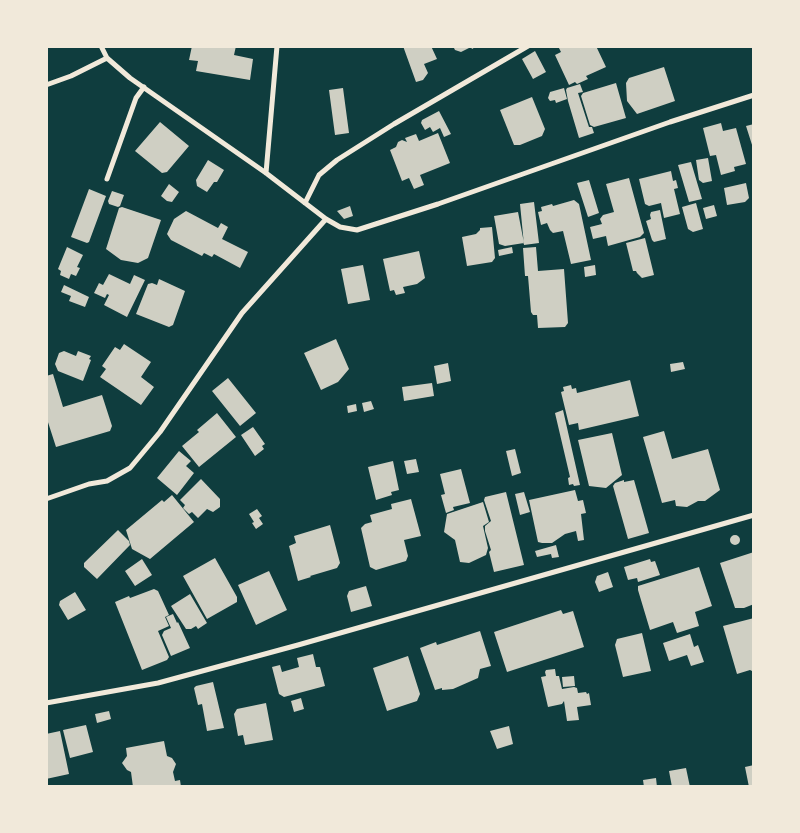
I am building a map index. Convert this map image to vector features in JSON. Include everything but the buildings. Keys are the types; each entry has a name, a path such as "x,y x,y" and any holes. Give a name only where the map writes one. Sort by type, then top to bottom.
{"street":[{"path":"101,46 107,58 144,87 326,218 340,227 357,230 754,95"},
{"path":"266,173 277,46"},
{"path":"306,203 319,175 337,160 394,124 528,46"},
{"path":"46,86 107,58"},
{"path":"107,179 136,98 144,87"},
{"path":"46,498 89,484 107,481 130,468 160,432 242,313 326,218"},
{"path":"46,704 158,683 307,643 754,515"}]}
